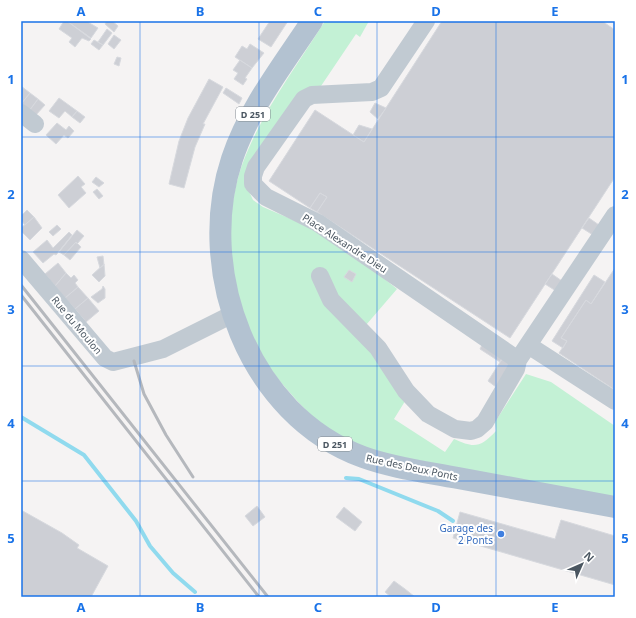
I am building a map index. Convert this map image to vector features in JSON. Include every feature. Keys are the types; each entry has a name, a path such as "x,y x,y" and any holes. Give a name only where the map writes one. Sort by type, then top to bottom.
{"main road":[{"name":"Rue des Deux Ponts","path":"312,21 248,122 232,159 226,180 221,218 220,250 223,273 233,314 250,355 296,415 317,432 347,450 363,457 401,467 615,507"}],"street":[{"name":"Place Alexandre Dieu","path":"426,21 381,88 372,92 312,95 304,99 256,167 252,176 253,184 266,197 318,223 523,352 615,401"},
{"path":"21,113 35,124"},
{"path":"320,276 331,300 378,348 406,391 428,414 455,429 471,431 477,429 485,422 516,369 523,352 615,215"},
{"name":"Rue du Moulon","path":"21,259 105,358 113,362 163,349 233,314"}],"green space":[{"path":"325,21 369,21 360,37 356,34 319,89 246,185 253,200 263,207 305,225 360,259 397,289 360,332 407,398 394,419 445,452 454,439 467,444 476,445 486,441 496,431 495,422 526,374 551,382 615,426 615,498 375,452 348,441 326,428 302,406 277,378 258,350 243,319 233,282 230,242 233,202 242,165 259,127 280,91"}],"building":[{"path":"64,21 67,21 91,39 89,41 82,38 75,47 69,42 72,38 59,29"},
{"path":"67,21 86,21 98,28 91,38"},
{"path":"107,21 112,21 118,26 114,32 105,24"},
{"path":"270,21 288,21 271,47 258,39"},
{"path":"442,21 602,21 615,30 615,177 510,338 317,212 327,197 320,193 310,208 269,181 315,110 364,142"},
{"path":"107,29 112,33 103,45 98,42"},
{"path":"114,35 121,40 114,49 108,44"},
{"path":"94,40 103,45 99,50 91,44"},
{"path":"250,44 264,53 252,68 235,57 242,46 247,49"},
{"path":"117,57 121,58 119,66 114,64"},
{"path":"240,60 252,68 245,78 247,79 243,85 234,79 238,73 233,70"},
{"path":"209,79 223,87 203,124 205,124 195,147 184,188 169,184 179,141 188,118"},
{"path":"21,86 30,93 21,104"},
{"path":"226,88 242,98 239,104 223,93"},
{"path":"30,93 38,99 29,111 21,104"},
{"path":"59,98 77,111 72,117 65,111 59,118 49,111"},
{"path":"38,99 45,105 35,116 29,111"},
{"path":"375,103 386,108 378,119 370,112"},
{"path":"77,111 85,117 80,123 72,117"},
{"path":"57,123 66,130 69,126 74,131 68,138 64,135 56,144 46,135"},
{"path":"359,125 372,129 364,142 353,135"},
{"path":"78,176 85,184 81,187 86,193 69,208 58,195"},
{"path":"96,177 104,183 99,187 92,182"},
{"path":"97,189 103,196 99,199 93,192"},
{"path":"320,193 327,197 317,212 310,208"},
{"path":"27,210 34,217 25,225 21,220 21,216"},
{"path":"34,217 42,228 30,240 21,231 21,228"},
{"path":"589,218 599,225 593,235 582,228"},
{"path":"57,225 61,229 53,236 49,232"},
{"path":"77,230 84,236 64,255 59,252"},
{"path":"69,232 72,235 56,255 54,254 43,263 33,252 47,240 53,248"},
{"path":"76,242 81,247 70,260 64,255"},
{"path":"103,256 104,265 100,268 97,257"},
{"path":"58,263 66,273 55,286 45,274"},
{"path":"104,264 105,276 99,282 92,275"},
{"path":"615,268 615,390 559,353 567,341 561,338 586,300 591,304"},
{"path":"349,270 356,274 352,282 344,277"},
{"path":"66,273 71,278 74,275 78,280 75,283 78,287 65,298 55,286"},
{"path":"552,274 562,281 556,291 545,284"},
{"path":"594,275 605,282 591,304 586,300 561,338 567,341 563,348 552,341"},
{"path":"103,286 105,289 105,298 98,303 91,297 102,289"},
{"path":"78,287 88,298 75,309 65,298"},
{"path":"88,298 99,311 86,322 75,309"},
{"path":"483,343 503,356 500,362 480,349"},
{"path":"504,356 513,361 496,387 488,381"},
{"path":"257,506 265,517 253,526 245,516"},
{"path":"344,507 362,522 355,531 336,517"},
{"path":"21,510 62,533 79,545 77,548 108,566 91,597 26,597 21,594"},
{"path":"460,512 555,539 561,520 615,536 615,585 453,538"},
{"path":"394,581 415,597 391,597 385,592"}],"waterway":[{"path":"21,417 84,455 136,521 150,546 173,573 195,592"},
{"path":"346,478 359,479 438,511 453,521"}],"railway":[{"path":"21,285 268,597"},
{"path":"21,295 259,597"},
{"path":"134,361 144,394 166,435 193,477"}],"place":[{"name":"Garage des 2 Ponts","path":"501,534"}]}
